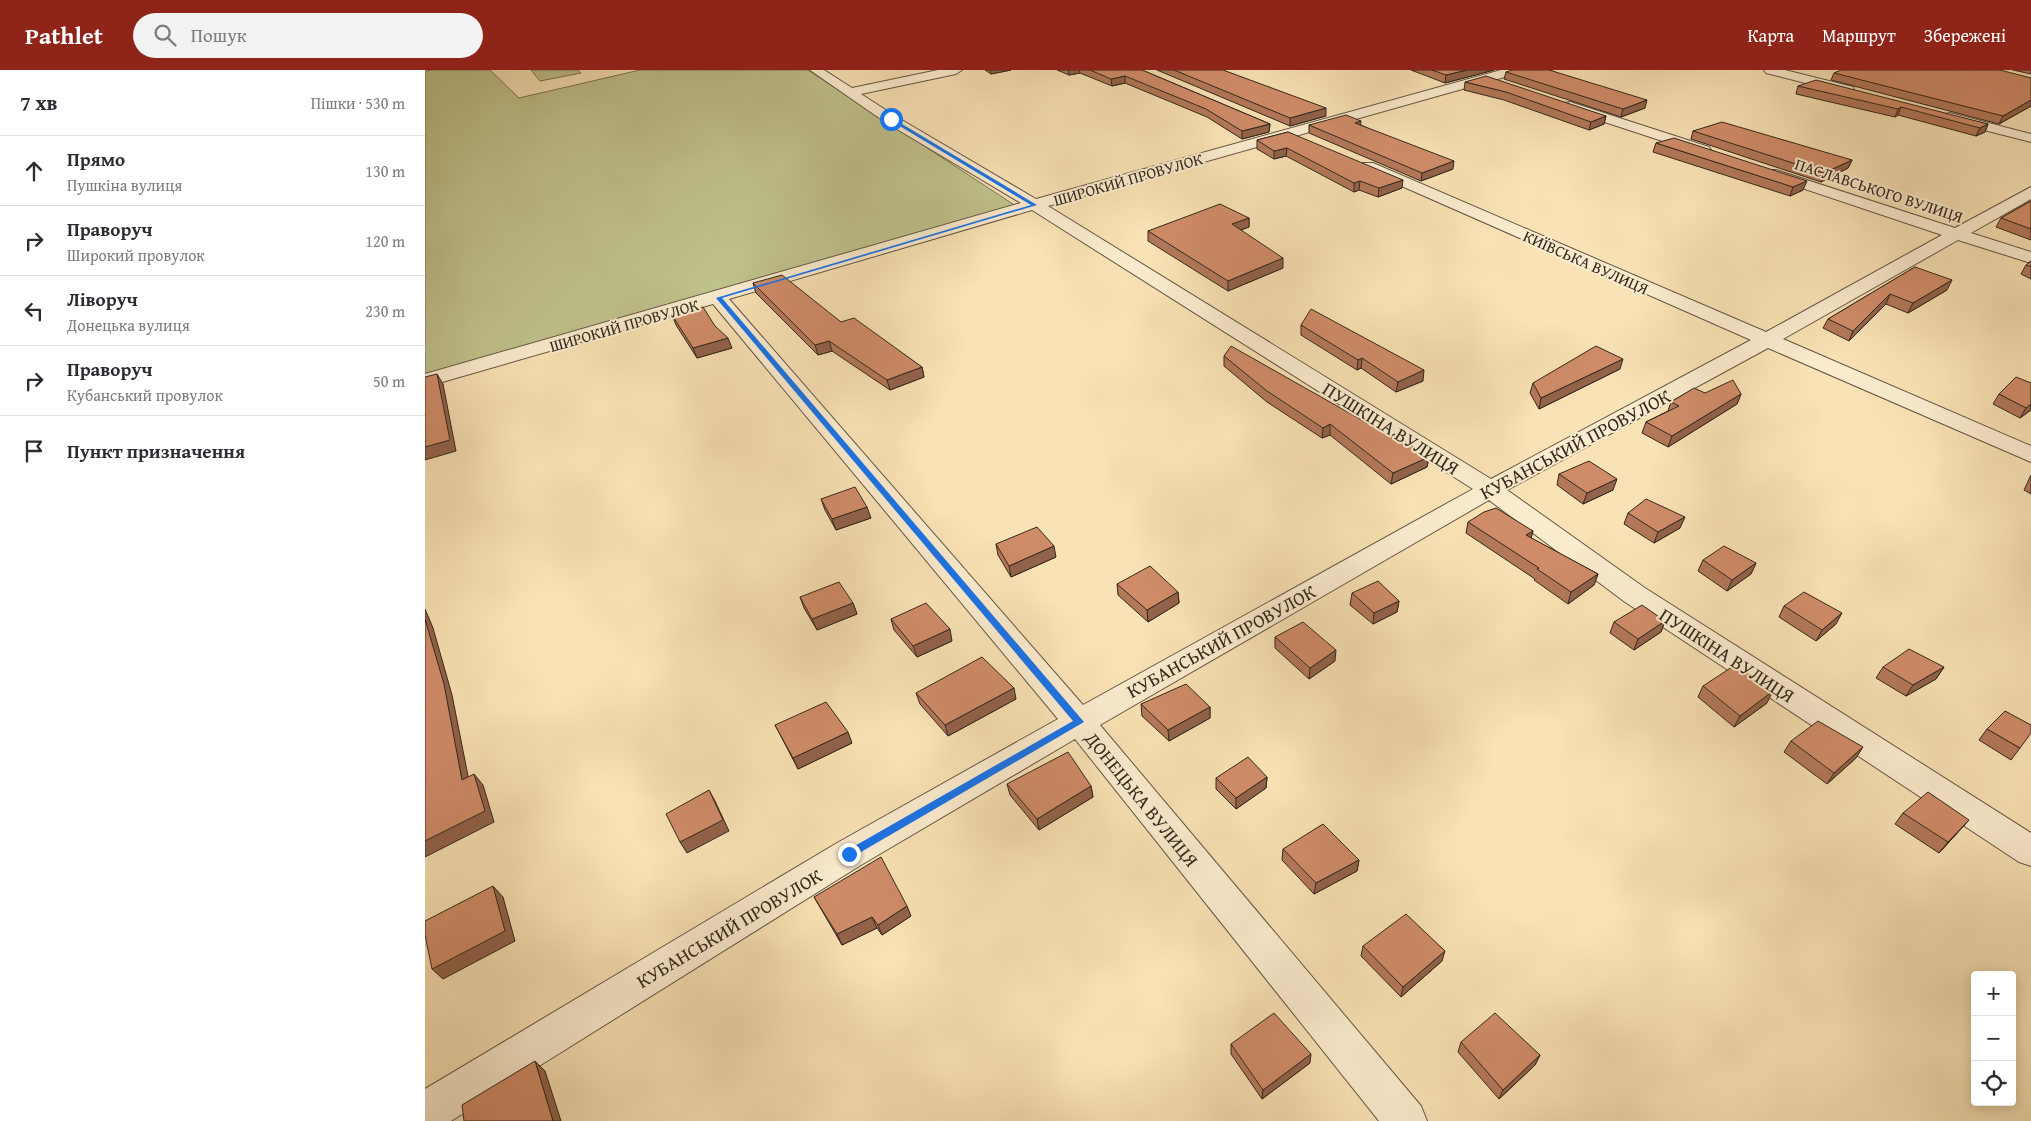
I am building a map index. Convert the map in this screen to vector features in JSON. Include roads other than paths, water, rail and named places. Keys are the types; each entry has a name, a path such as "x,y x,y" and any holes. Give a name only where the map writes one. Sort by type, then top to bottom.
{"street":[{"name":"ПУШКІНА ВУЛИЦЯ","path":"816,70 891,119 1035,205 1490,489 1635,596 2031,851"},
{"path":"850,92 956,70"},
{"path":"1460,70 1514,88"},
{"name":"ШИРОКИЙ ПРОВУЛОК","path":"425,381 719,298 1035,205 1515,70"},
{"path":"1770,70 1857,93"},
{"path":"1552,100 1722,156"},
{"path":"1934,113 2031,138"},
{"path":"1263,122 1317,145"},
{"name":"КИЇВСЬКА ВУЛИЦЯ","path":"1352,160 2031,455"},
{"name":"ПАСЛАВСЬКОГО ВУЛИЦЯ","path":"1760,169 2031,258"},
{"name":"КУБАНСЬКИЙ ПРОВУЛОК","path":"425,1113 849,854 1079,722 1490,489 1765,341 2031,192"},
{"name":"ДОНЕЦЬКА ВУЛИЦЯ","path":"719,298 1079,722 1406,1121"}]}
